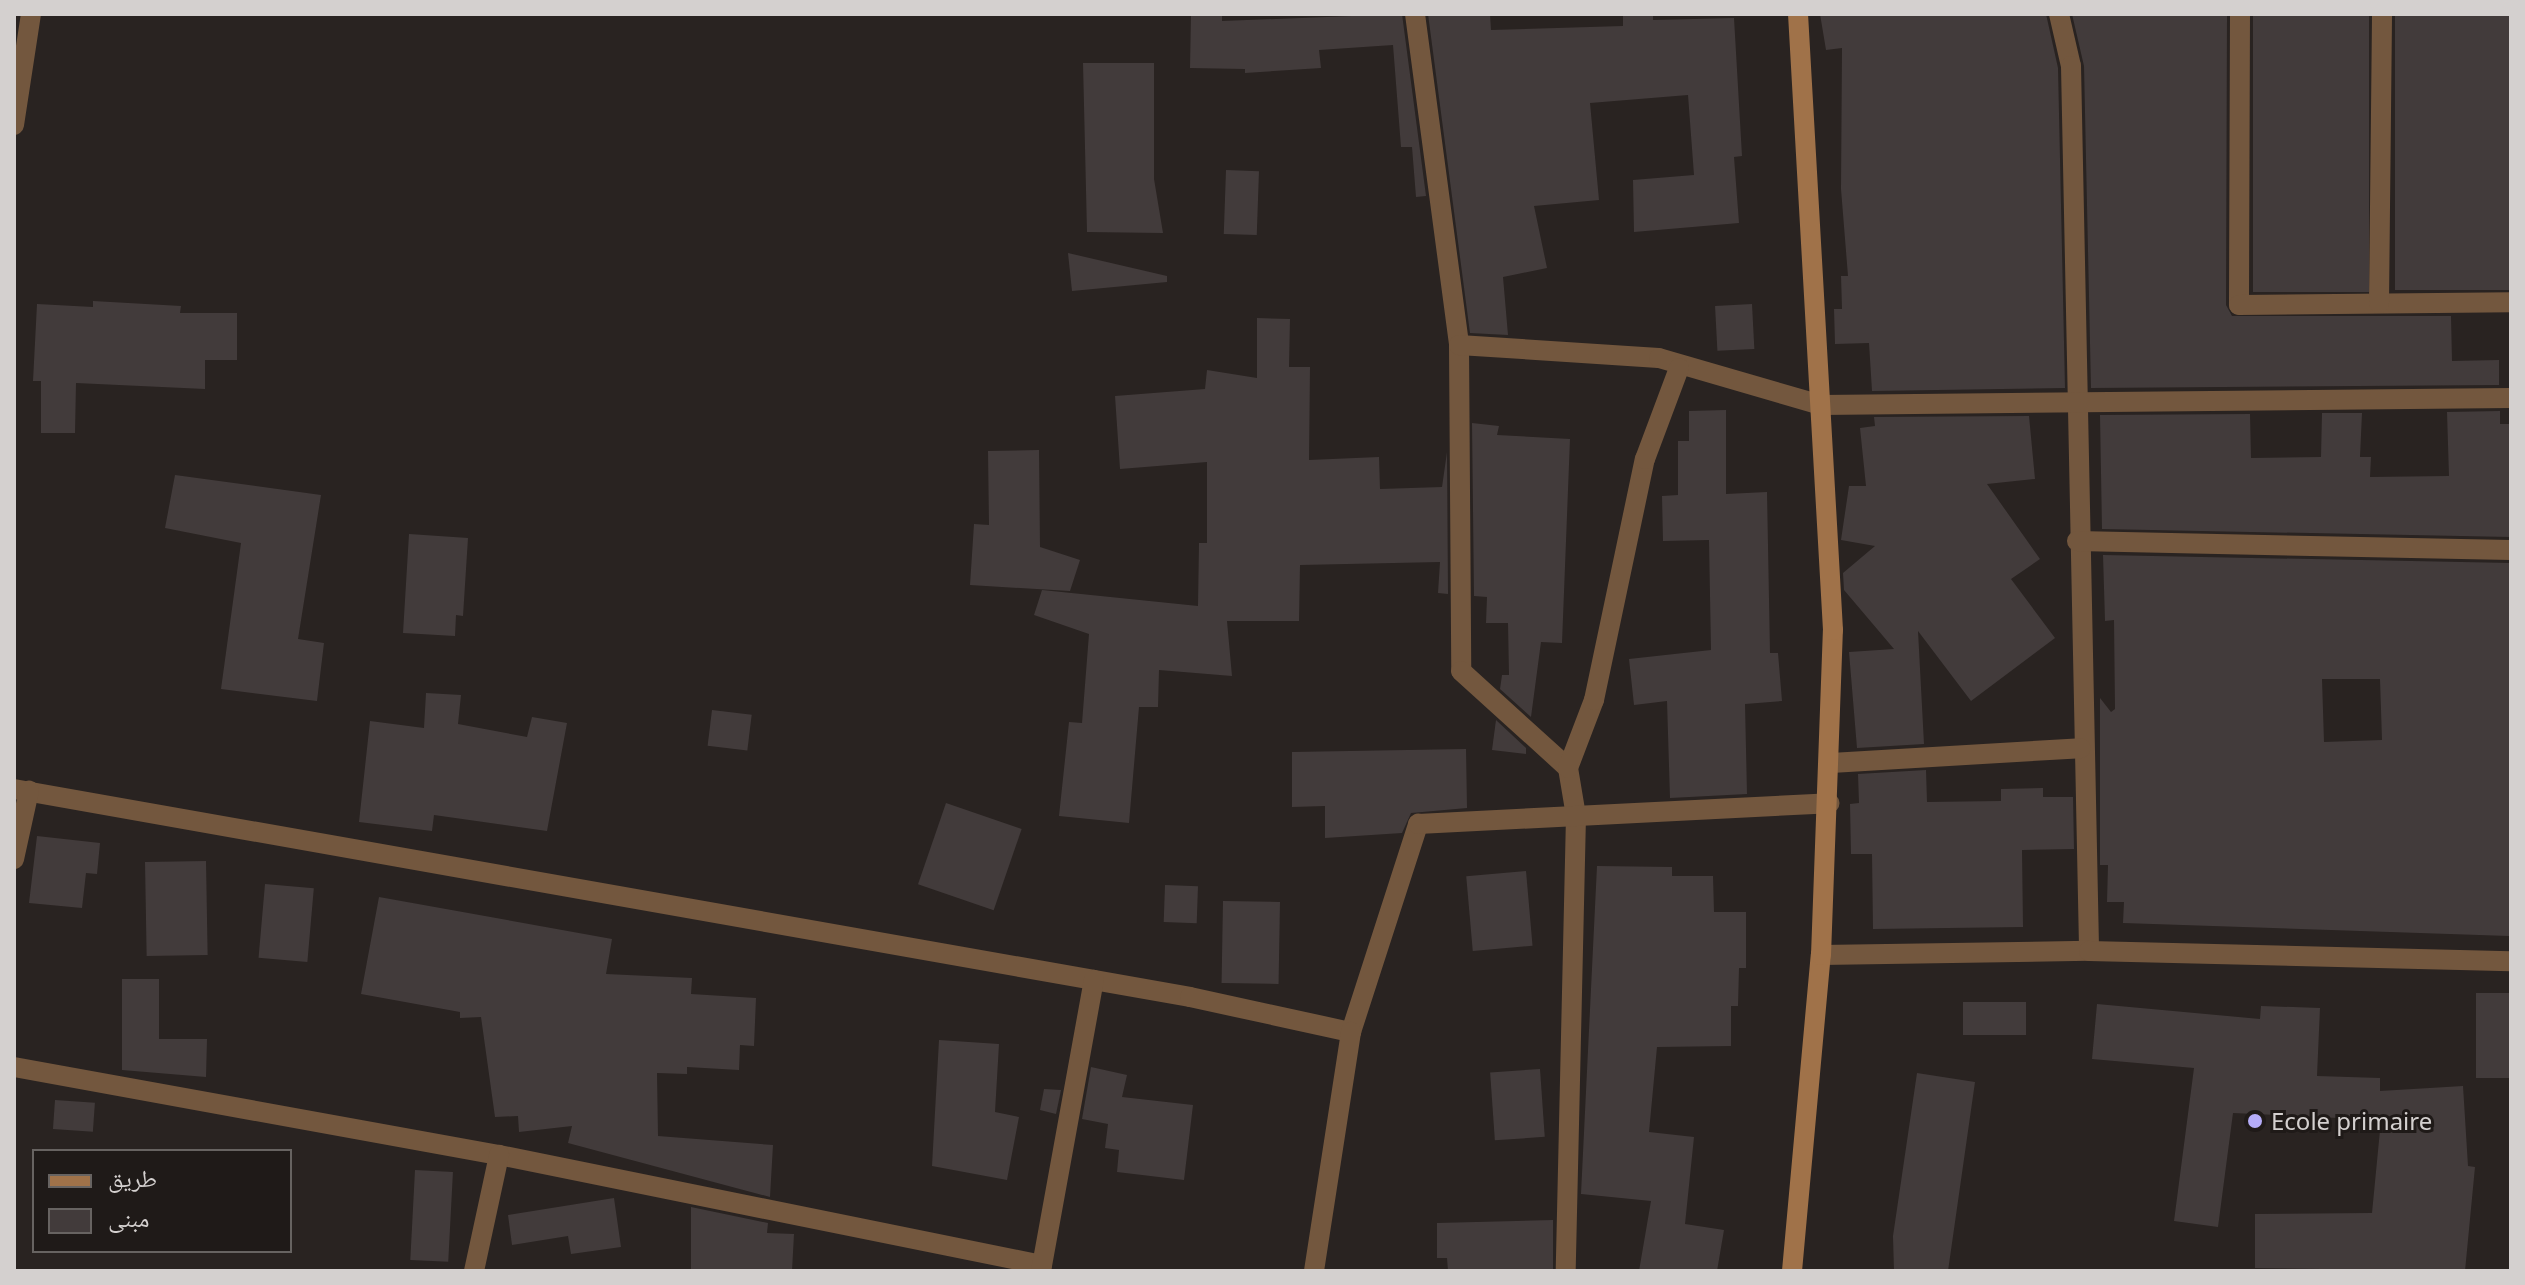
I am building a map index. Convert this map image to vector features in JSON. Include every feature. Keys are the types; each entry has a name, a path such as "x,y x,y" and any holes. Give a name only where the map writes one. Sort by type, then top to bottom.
{"main road":[{"path":"1792,1271 1821,955 1831,763 1833,630 1798,14"}],"street":[{"path":"14,125 31,14"},
{"path":"1415,14 1459,345 1461,671 1568,768"},
{"path":"2059,14 2071,66 2081,748 2089,951"},
{"path":"2240,14 2239,305 2511,302"},
{"path":"2379,303 2382,14"},
{"path":"1459,345 1659,358 1679,368 1821,405 2078,405 2511,398"},
{"path":"1566,1271 1576,816 1568,768 1594,700 1645,459 1679,368"},
{"path":"2077,541 2511,550"},
{"path":"1831,763 2081,748"},
{"path":"14,859 22,790 1094,980 1351,1032"},
{"path":"1314,1271 1351,1032 1418,824 1829,803"},
{"path":"1821,955 2089,951 2511,961"},
{"path":"14,1067 499,1155 1042,1268 1094,980"},
{"path":"474,1271 499,1155"}],"building":[{"path":"1191,14 1222,15 1222,21 1402,14 1426,196 1416,197 1412,147 1401,147 1393,45 1319,50 1321,68 1245,73 1245,69 1190,68"},
{"path":"1428,14 1490,14 1491,30 1623,26 1623,14 1653,14 1653,20 1734,18 1742,156 1734,157 1739,223 1634,232 1633,180 1694,175 1688,95 1590,103 1599,200 1534,206 1547,268 1503,277 1508,335 1470,333"},
{"path":"1820,14 2046,14 2058,68 2065,388 1872,391 1869,343 1835,344 1834,309 1842,309 1841,276 1848,276 1841,189 1842,48 1826,50"},
{"path":"2072,14 2227,14 2226,305 2232,316 2451,316 2452,361 2499,360 2499,385 2091,388 2084,66"},
{"path":"2253,14 2369,14 2369,292 2253,292"},
{"path":"2395,14 2511,14 2511,290 2395,290"},
{"path":"1083,63 1154,63 1154,179 1163,233 1087,232"},
{"path":"1226,170 1259,171 1257,235 1224,234"},
{"path":"1068,253 1167,276 1167,282 1072,291"},
{"path":"93,301 181,306 180,313 237,313 237,360 205,360 205,389 76,383 75,433 41,433 41,381 33,381 37,304 93,307"},
{"path":"1752,304 1754,349 1717,351 1715,306"},
{"path":"1257,318 1290,319 1289,367 1310,367 1309,460 1379,457 1380,489 1442,487 1447,452 1448,594 1438,593 1440,562 1300,565 1299,621 1227,621 1232,676 1159,670 1158,707 1139,707 1129,823 1059,816 1069,722 1082,723 1089,634 1034,615 1042,590 1198,606 1199,543 1207,543 1207,462 1120,469 1115,396 1205,389 1207,370 1257,378"},
{"path":"1726,410 1726,494 1767,492 1770,653 1778,653 1782,701 1745,704 1747,794 1670,798 1667,701 1634,705 1629,659 1711,650 1709,540 1663,541 1662,496 1678,495 1678,441 1689,441 1689,411"},
{"path":"2500,411 2500,424 2511,424 2511,537 2102,529 2100,415 2250,414 2251,458 2321,457 2322,413 2362,413 2360,457 2371,457 2370,477 2449,476 2447,412"},
{"path":"2029,416 2035,479 1987,484 2040,559 2011,579 2055,638 1971,701 1918,631 1924,744 1857,748 1849,652 1894,649 1844,590 1843,573 1875,546 1841,540 1849,486 1866,486 1860,428 1875,426 1874,417"},
{"path":"1472,423 1499,426 1497,435 1570,439 1562,643 1541,642 1531,717 1500,689 1502,675 1509,675 1508,623 1486,623 1487,597 1474,596"},
{"path":"1039,450 1040,547 1080,560 1070,591 970,585 974,524 989,525 988,451"},
{"path":"175,475 321,495 298,639 324,643 317,701 221,689 241,543 165,528"},
{"path":"409,534 468,538 463,616 456,615 455,636 403,633"},
{"path":"2103,555 2511,563 2509,936 2123,923 2124,902 2107,902 2108,865 2100,865 2100,698 2111,712 2115,709 2114,620 2105,621","holes":["2322,679 2380,679 2382,740 2324,742"]},
{"path":"426,693 461,695 458,724 527,737 532,717 567,723 547,831 434,815 432,831 359,822 370,721 424,728"},
{"path":"712,710 752,715 747,751 708,746"},
{"path":"1496,720 1526,748 1526,754 1492,750"},
{"path":"1466,749 1467,808 1411,813 1402,833 1325,838 1325,806 1292,807 1292,752"},
{"path":"1926,770 1927,802 2001,801 2001,789 2043,788 2043,797 2073,797 2074,849 2022,850 2023,927 1873,929 1872,854 1851,854 1850,804 1859,803 1858,774"},
{"path":"946,803 1022,829 994,910 918,884"},
{"path":"37,836 100,843 97,874 86,873 82,908 29,903"},
{"path":"206,861 208,955 147,956 145,862"},
{"path":"1597,866 1672,867 1672,876 1713,876 1714,912 1746,912 1746,968 1739,968 1738,1006 1731,1006 1731,1046 1657,1047 1649,1132 1694,1137 1685,1224 1724,1230 1717,1271 1639,1271 1651,1201 1581,1194"},
{"path":"1526,871 1533,946 1473,951 1466,876"},
{"path":"265,884 314,888 307,962 259,958"},
{"path":"1165,885 1198,886 1197,923 1164,922"},
{"path":"379,897 612,939 606,974 692,978 691,994 756,998 754,1046 740,1045 739,1070 687,1067 687,1074 657,1073 658,1136 773,1145 770,1197 568,1143 572,1126 519,1132 518,1116 495,1117 481,1017 460,1018 460,1012 361,994"},
{"path":"1223,901 1280,902 1279,984 1222,983"},
{"path":"122,979 159,979 159,1039 207,1039 206,1077 122,1070"},
{"path":"2476,993 2511,993 2511,1078 2476,1078"},
{"path":"1963,1002 2026,1002 2026,1035 1963,1035"},
{"path":"2097,1004 2260,1019 2261,1006 2320,1008 2317,1076 2380,1078 2380,1091 2463,1086 2468,1166 2475,1167 2465,1271 2255,1268 2255,1214 2372,1213 2381,1120 2233,1113 2218,1227 2174,1221 2194,1068 2092,1059"},
{"path":"939,1040 999,1044 995,1112 1019,1117 1007,1180 932,1166"},
{"path":"1091,1067 1127,1075 1122,1097 1193,1105 1184,1180 1117,1172 1119,1150 1105,1148 1108,1124 1082,1119"},
{"path":"1540,1069 1545,1137 1495,1140 1490,1072"},
{"path":"1917,1073 1975,1082 1948,1271 1894,1271 1893,1236"},
{"path":"1044,1089 1061,1090 1056,1114 1040,1110"},
{"path":"55,1100 95,1103 93,1132 53,1129"},
{"path":"415,1170 453,1172 448,1262 410,1260"},
{"path":"614,1198 621,1247 571,1254 568,1236 512,1245 508,1215"},
{"path":"691,1207 768,1223 767,1233 794,1234 792,1271 691,1271"},
{"path":"1553,1220 1553,1271 1448,1271 1447,1258 1437,1258 1437,1223"}],"place":[{"name":"Ecole primaire","path":"2255,1121"}]}
